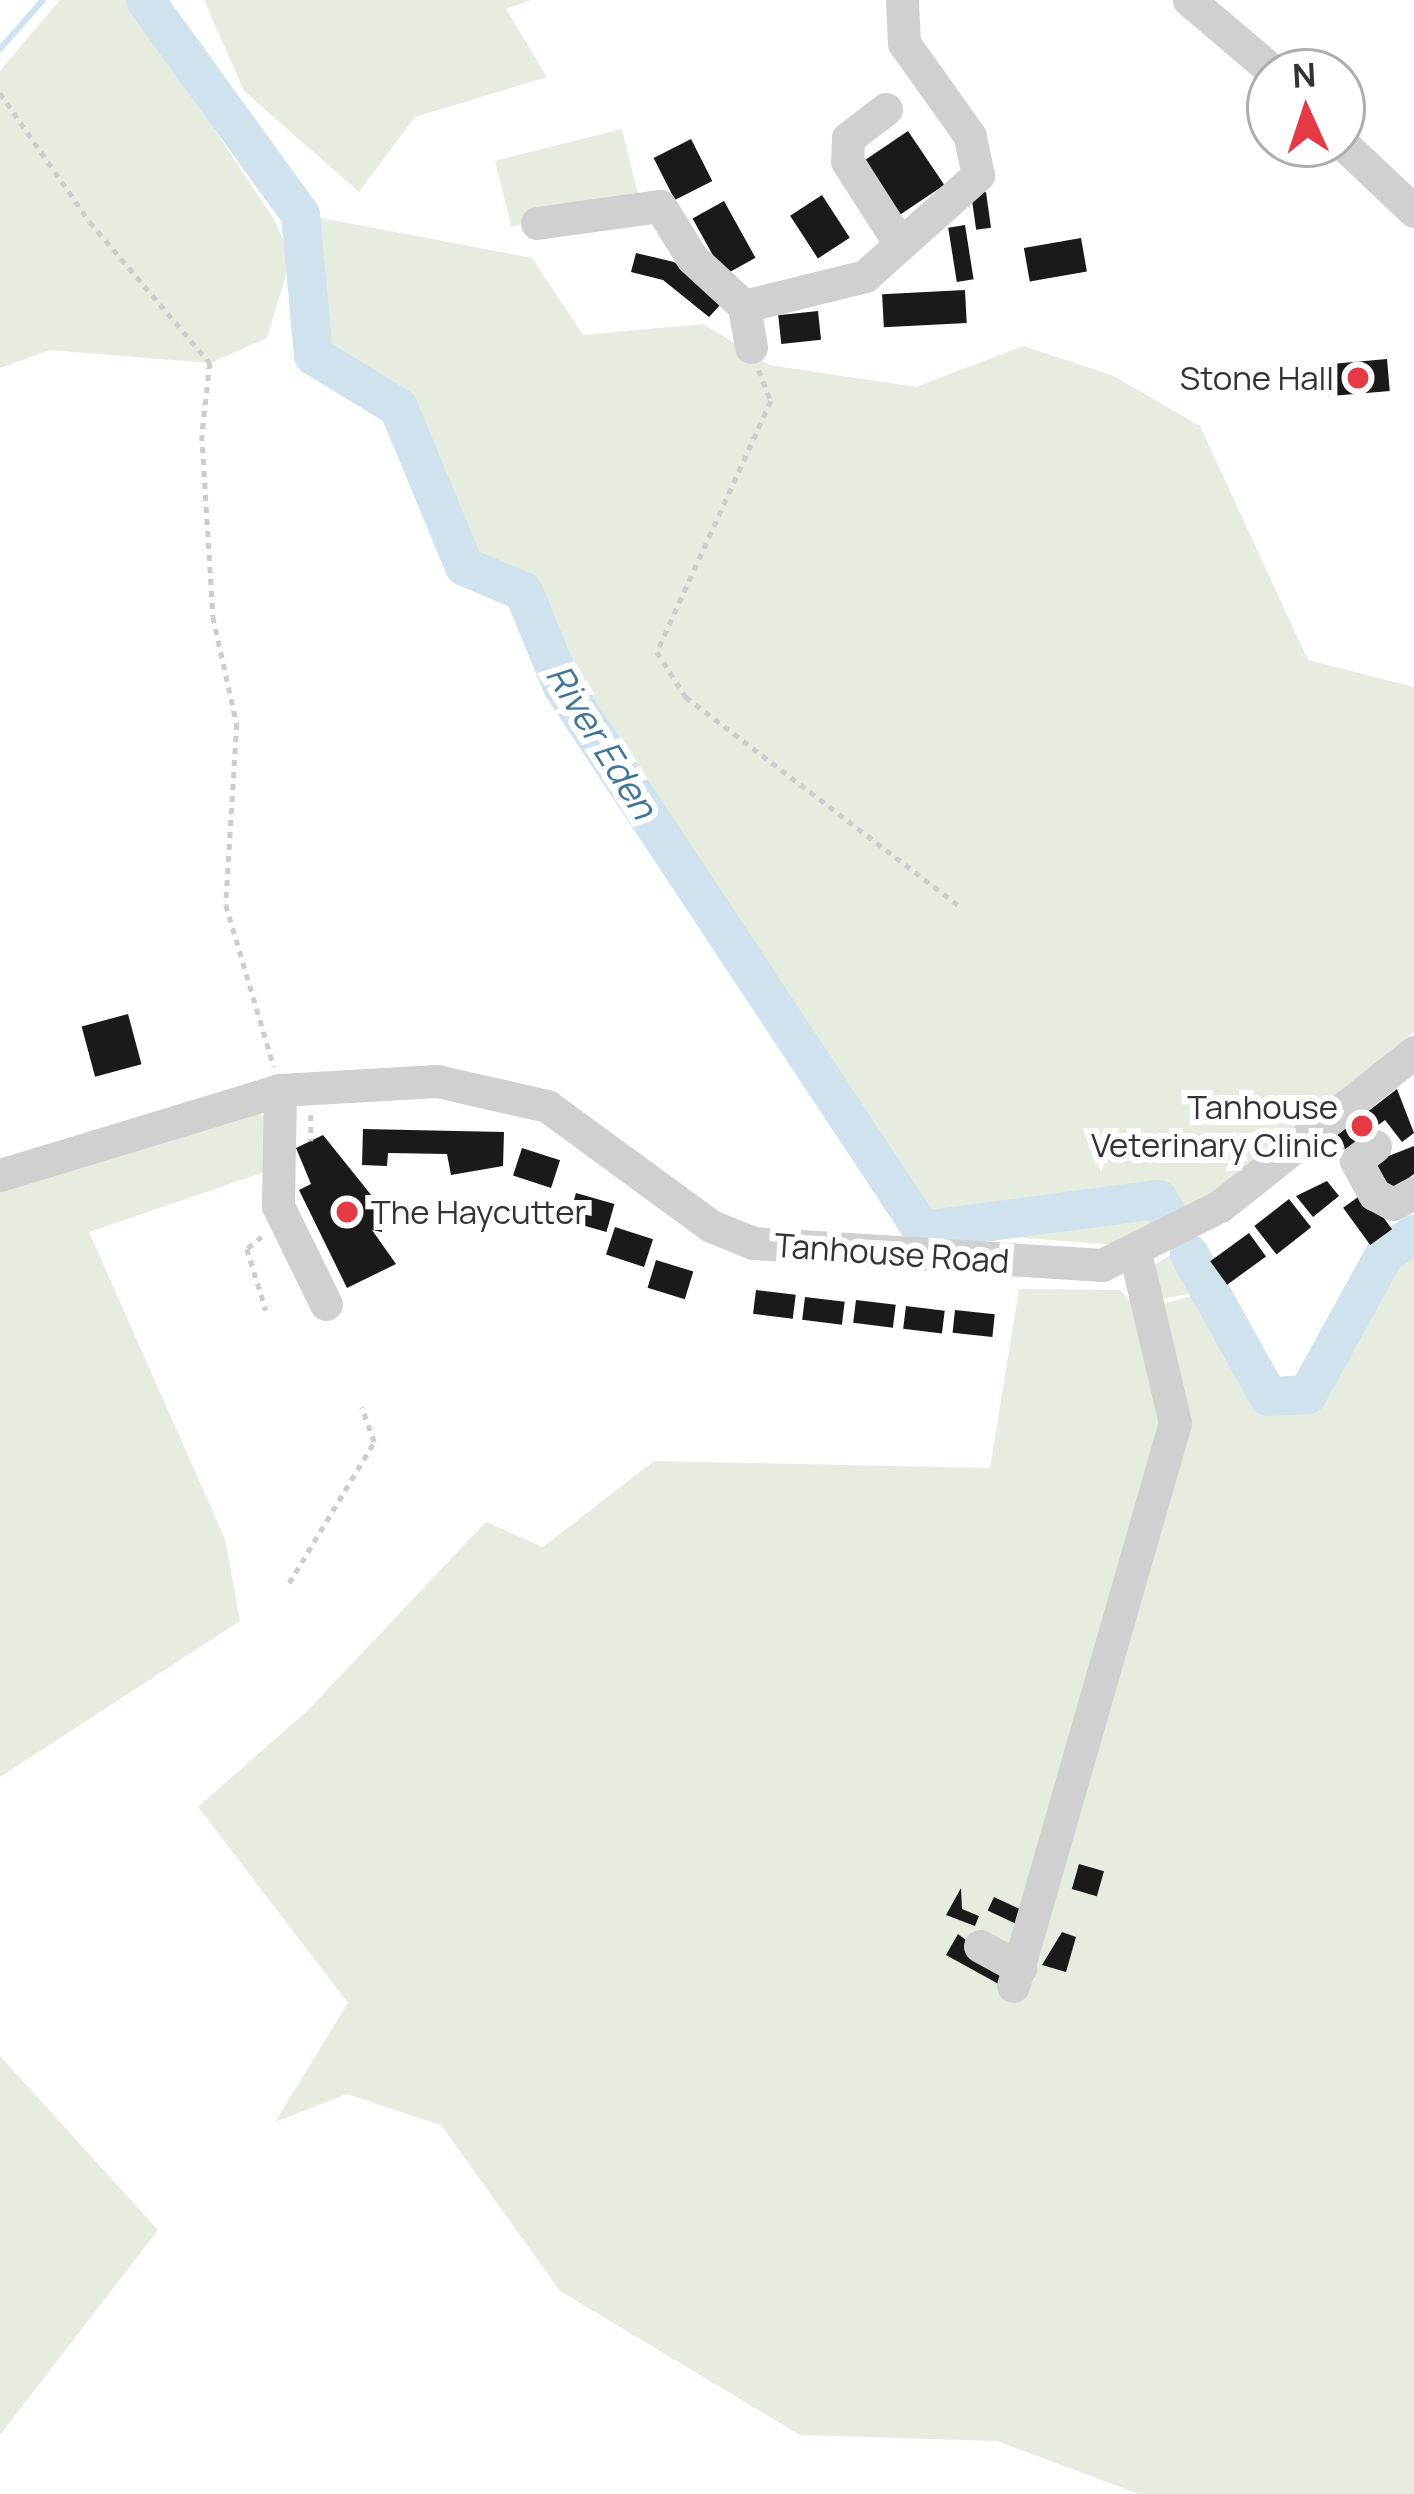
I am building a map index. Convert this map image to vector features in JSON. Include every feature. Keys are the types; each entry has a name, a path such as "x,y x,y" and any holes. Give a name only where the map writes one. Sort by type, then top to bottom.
{"street":[{"path":"744,306 865,276 980,168 904,43 902,0"},
{"path":"1190,0 1246,48"},
{"path":"886,109 848,138 847,161 900,244"},
{"path":"1366,166 1414,211"},
{"path":"537,223 660,206 712,282 744,306 751,347"},
{"name":"Tanhouse Road","path":"0,1175 286,1095 392,1079 509,1092 753,1243 1075,1266 1136,1257 1258,1180 1411,1062"},
{"path":"286,1095 284,1219 326,1304"},
{"path":"1375,1146 1356,1161 1374,1194 1393,1204 1414,1192"},
{"path":"980,1946 1017,1977 1175,1423 1136,1257"}],"path":[{"path":"0,93 89,222 210,363 202,435 213,617 238,724 226,904 286,1095 311,1141"},
{"path":"751,347 771,401 657,652 686,697 961,908"},
{"path":"286,1095 326,1100"},
{"path":"266,1310 248,1250 284,1219"},
{"path":"289,1583 374,1442 361,1407"}],"shaded area":[{"path":"60,0 129,0 275,221 291,258 267,338 210,363 50,350 0,368 0,71"},
{"path":"204,0 531,0 506,9 547,77 415,117 359,192 244,91"},
{"path":"622,129 638,195 511,227 495,161"},
{"path":"300,214 532,258 583,335 704,324 769,365 916,387 1023,346 1114,376 1200,426 1308,660 1414,687 1414,1032 1184,1215 1115,1245 922,1230 562,686 523,591 464,566 398,407 313,355"},
{"path":"255,1111 268,1119 265,1172 89,1232 225,1539 240,1621 0,1777 0,1185"},
{"path":"1414,1234 1414,2494 1139,2494 997,2441 800,2435 560,2291 441,2125 347,2094 275,2122 348,2003 198,1807 308,1710 486,1522 543,1547 654,1461 990,1468 1019,1289 1120,1290 1138,1311 1195,1295 1268,1396 1318,1374 1384,1254"},
{"path":"1201,1236 1215,1288 1153,1301 1143,1272"},
{"path":"0,2056 158,2230 0,2435"}],"building":[{"path":"908,131 944,185 892,220 856,166"},
{"path":"691,139 712,181 675,200 654,158"},
{"path":"986,192 991,228 976,230 971,194"},
{"path":"822,195 850,238 818,258 790,216"},
{"path":"724,201 756,258 724,275 693,218"},
{"path":"965,225 974,279 957,282 948,228"},
{"path":"1081,238 1087,271 1030,282 1024,248"},
{"path":"636,253 674,262 722,303 709,317 663,280 631,272"},
{"path":"965,290 967,323 884,327 882,294"},
{"path":"818,311 821,340 781,344 778,315"},
{"name":"Stone Hall","path":"1387,359 1390,391 1328,396 1325,364"},
{"path":"128,1014 141,1064 95,1077 82,1026"},
{"name":"Tanhouse Veterinary Clinic","path":"1397,1089 1414,1133 1402,1142 1385,1120 1337,1156 1327,1143"},
{"path":"363,1129 504,1132 503,1166 451,1175 447,1154 388,1153 387,1166 362,1165"},
{"name":"The Haycutter","path":"323,1135 384,1211 382,1232 372,1230 396,1264 347,1288 299,1190 311,1184 296,1148"},
{"path":"1414,1146 1414,1174 1384,1196 1363,1166"},
{"path":"522,1148 560,1160 551,1188 513,1176"},
{"path":"1327,1181 1339,1196 1313,1217 1296,1196"},
{"path":"1365,1192 1392,1229 1370,1245 1343,1208"},
{"path":"576,1193 614,1204 606,1232 568,1221"},
{"path":"1289,1199 1311,1227 1276,1254 1254,1226"},
{"path":"615,1227 653,1239 644,1267 606,1255"},
{"path":"1249,1233 1266,1256 1227,1285 1210,1261"},
{"path":"656,1260 693,1271 685,1299 648,1288"},
{"path":"756,1290 796,1295 793,1319 753,1314"},
{"path":"805,1297 845,1302 842,1325 802,1320"},
{"path":"856,1300 896,1305 893,1328 853,1323"},
{"path":"906,1306 945,1311 942,1334 903,1329"},
{"path":"955,1310 995,1314 992,1337 953,1333"},
{"path":"1079,1864 1104,1871 1097,1896 1072,1889"},
{"path":"961,1888 962,1909 979,1916 975,1926 946,1915"},
{"path":"994,1897 1026,1912 1019,1925 988,1911"},
{"path":"1062,1932 1076,1937 1066,1972 1042,1965"},
{"path":"958,1934 1011,1974 1004,1987 946,1955"}],"waterway":[{"path":"0,49 43,0"},
{"name":"River Eden","path":"145,0 300,214 313,355 398,407 464,566 523,591 562,686 922,1230 1158,1199 1167,1214"},
{"name":"River Eden","path":"1189,1254 1268,1396 1307,1394 1384,1254 1414,1234"}],"place":[{"name":"Stone Hall","path":"1358,378"},
{"name":"Tanhouse Veterinary Clinic","path":"1362,1126"},
{"name":"The Haycutter","path":"347,1212"}]}
